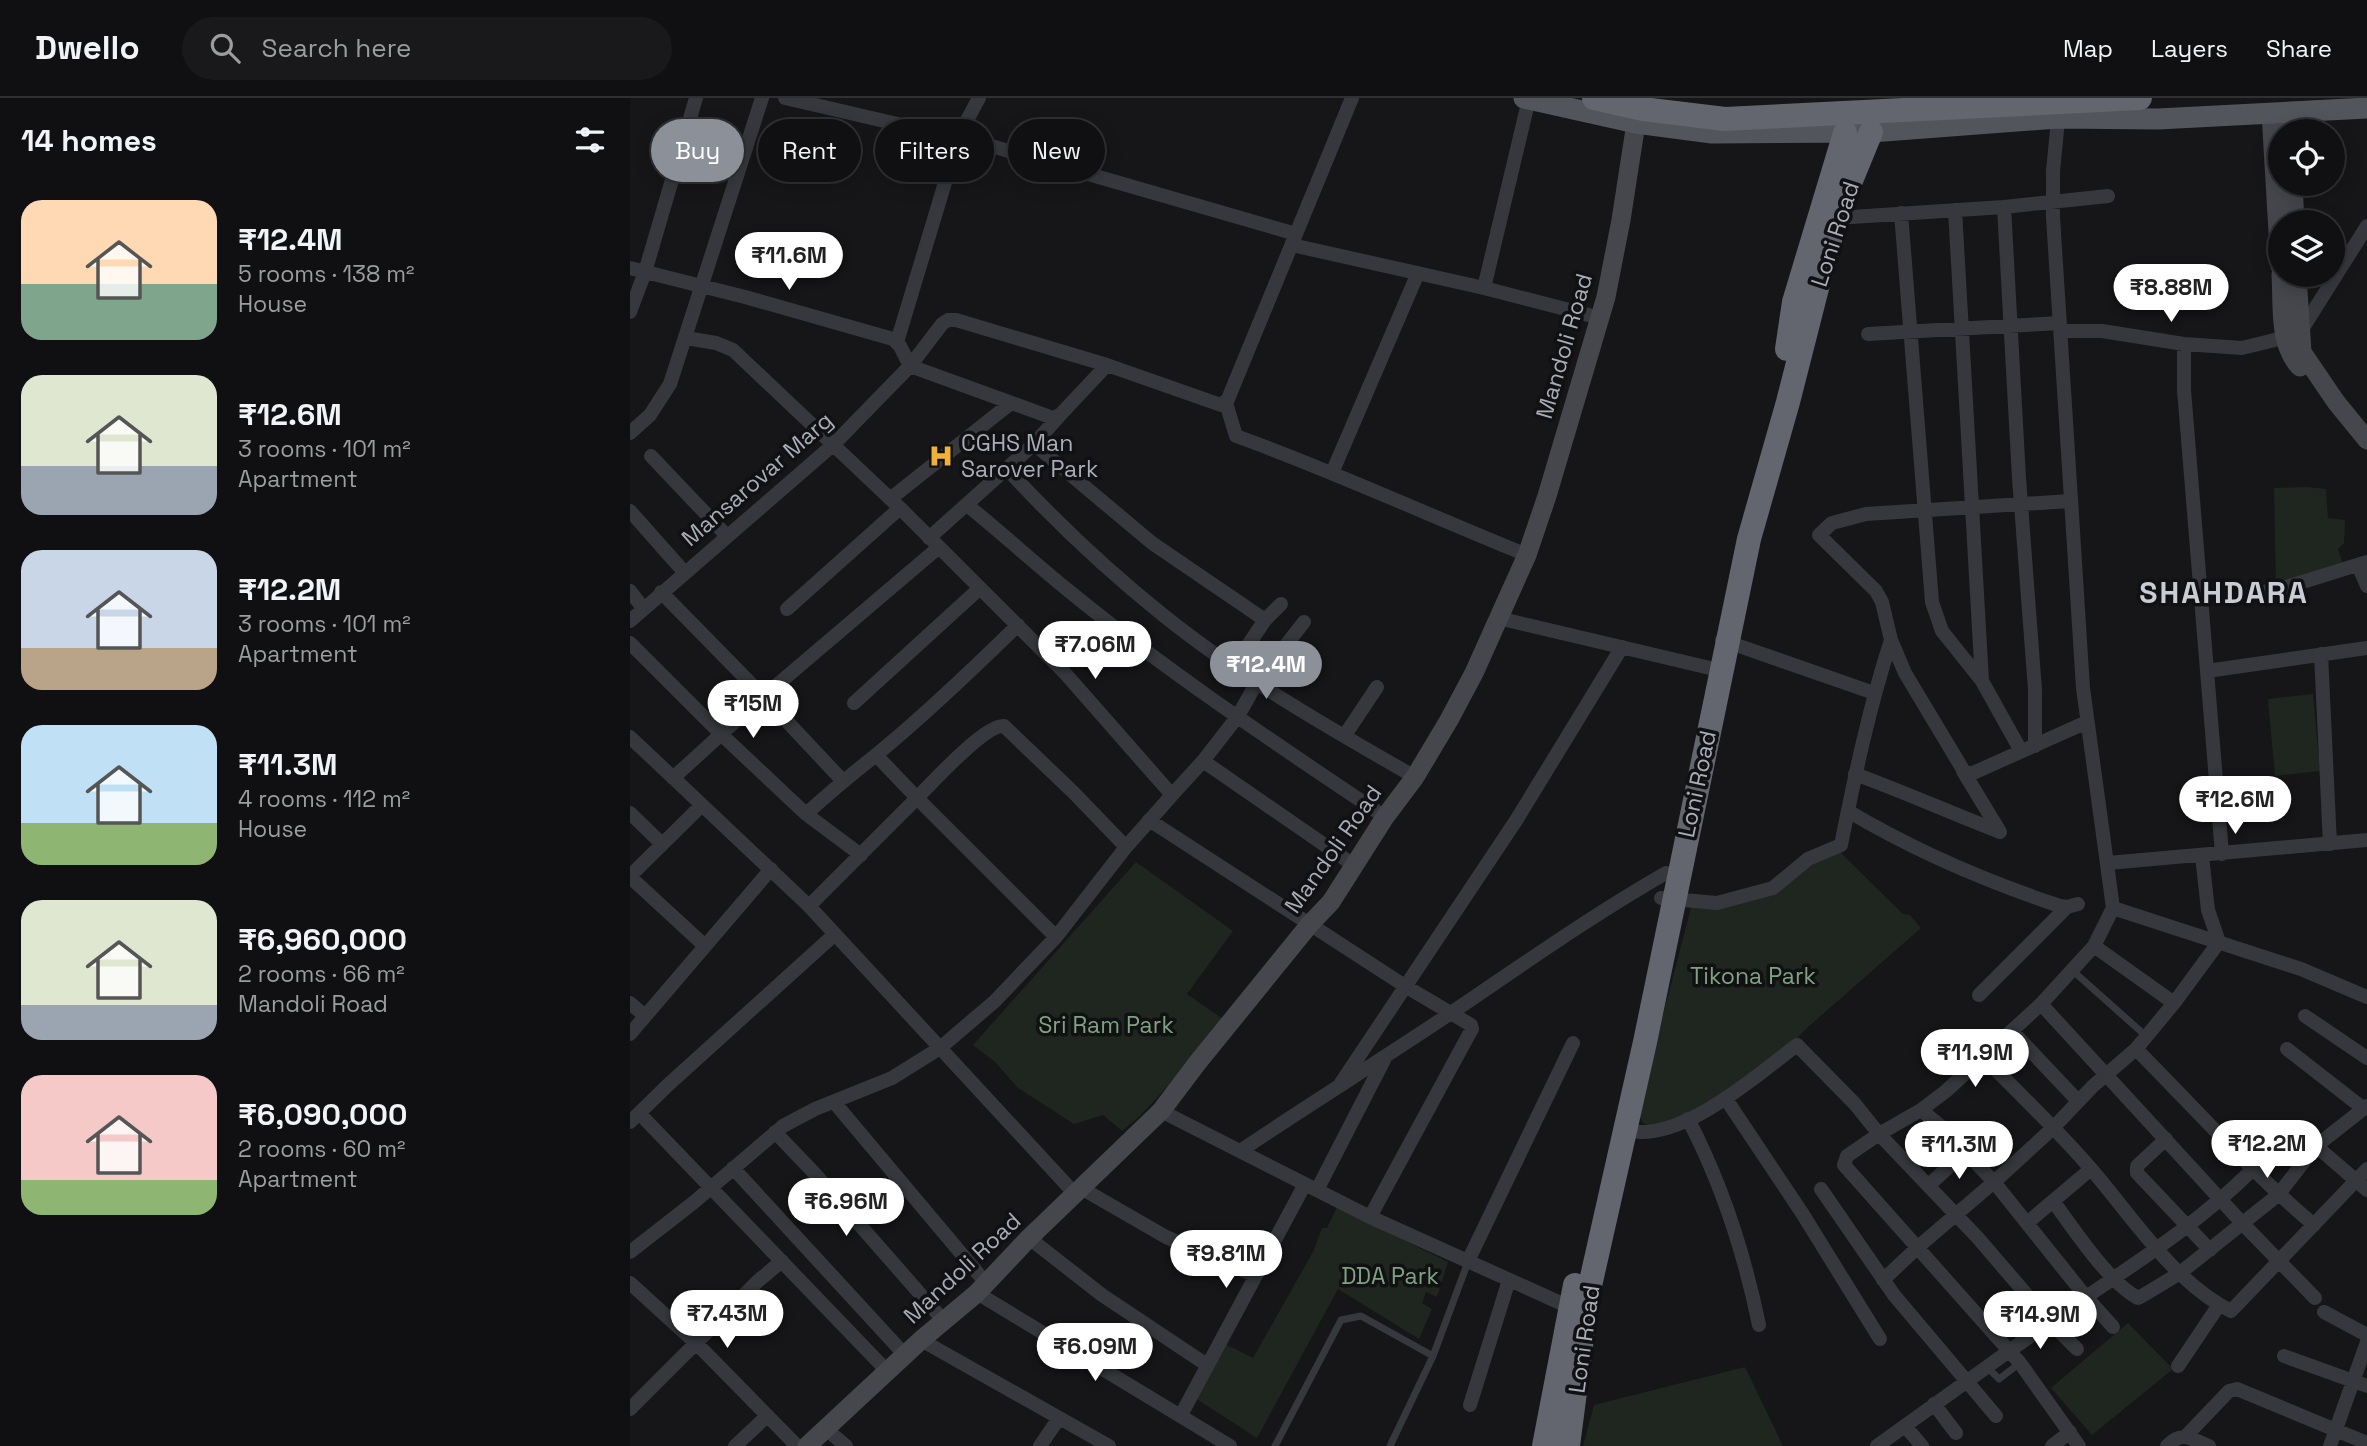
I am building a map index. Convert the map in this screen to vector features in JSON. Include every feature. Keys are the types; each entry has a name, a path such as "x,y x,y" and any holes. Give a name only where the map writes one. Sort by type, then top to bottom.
{"highway":[{"path":"1594,98 1643,109 1725,119 2140,98"},
{"name":"Loni Road","path":"1544,1446 1578,1311 1667,899 1722,639 1737,537 1787,348 1794,302 1845,132"},
{"name":"Loni Road","path":"1568,1446 1578,1311 1587,1299 1625,1130 1667,899 1667,873 1710,667 1722,639 1836,218 1871,132"}],"main road":[{"path":"2018,121 2034,103 2035,98"},
{"path":"1526,99 1636,123 1713,133 1871,132 2018,121 2059,108 2158,119 2268,119"},
{"path":"2284,119 2367,108"}],"street":[{"path":"630,312 637,270 696,98"},
{"path":"630,433 650,415 670,384 762,98"},
{"path":"785,98 878,119"},
{"path":"968,119 979,98"},
{"path":"1352,98 1226,402 1236,436 1527,555"},
{"path":"1484,288 1526,99"},
{"path":"2059,108 2053,203 2082,688 2113,908 2094,946 2041,1004 1984,1058 1921,1110 1847,1156 1844,1165 2010,1351 2079,1446"},
{"name":"Mandoli Road","path":"807,1446 943,1320 982,1288 1029,1238 1161,1111 1310,924 1331,902 1385,817 1415,777 1461,696 1527,555 1600,318 1621,220 1636,123"},
{"path":"994,147 1294,239 1600,318"},
{"path":"945,182 897,342 910,366 1050,417 1060,415"},
{"path":"1836,218 2004,207 2108,196"},
{"path":"2004,207 2035,690 2035,746"},
{"path":"1955,210 1982,681"},
{"path":"1901,213 1932,602 1942,631 1982,681 2021,751"},
{"path":"1868,334 2011,325 2102,331 2184,344 2242,348 2292,336 2367,226"},
{"path":"637,270 897,342"},
{"path":"1332,473 1418,273"},
{"path":"2283,287 2292,336 2336,402 2367,440"},
{"path":"2292,336 2296,287"},
{"name":"Mansarovar Marg","path":"630,621 834,444 910,366 948,320 956,320 1107,365"},
{"path":"686,338 716,343 733,350 834,444 1064,671 1172,795"},
{"path":"2184,344 2184,390 2222,854"},
{"path":"673,778 933,543 967,505 1034,444 1107,365 1217,404 1226,402"},
{"path":"787,609 895,504 1011,403"},
{"path":"1034,444 1153,543 1265,620"},
{"path":"651,456 727,536"},
{"path":"1007,469 1038,502 1164,616 1257,682 1415,777"},
{"path":"1855,774 2000,832 1905,673 1891,640 1887,616 1876,591 1819,535 1832,523 1866,514 2070,501"},
{"path":"967,505 1069,592 1238,716 1385,817"},
{"path":"630,511 685,573"},
{"path":"2247,595 2283,588 2363,563 2367,586"},
{"path":"854,704 980,588"},
{"path":"630,591 643,608"},
{"path":"661,592 842,780"},
{"path":"1234,666 1265,620 1281,604"},
{"path":"1498,618 1710,667"},
{"path":"630,1252 775,1132 815,1109 892,1078 940,1048 995,1000 1056,937 1126,847 1202,761 1238,716 1257,682 1304,622"},
{"path":"806,814 842,780 876,755 962,679 1018,625"},
{"path":"1722,639 1874,693"},
{"path":"1667,899 1717,903 1773,888 1808,859 1841,845 1874,693 1891,640"},
{"path":"630,643 806,814 861,855"},
{"path":"1341,1083 1517,819 1622,647"},
{"path":"2207,671 2367,648"},
{"path":"2321,654 2330,845"},
{"path":"1345,735 1377,687"},
{"path":"1963,771 1973,773 2087,722"},
{"path":"809,906 964,752 1001,725 1074,793 1126,847"},
{"path":"630,737 809,906 940,1048 1078,1191 1166,1237 1254,1275"},
{"path":"876,755 1056,937"},
{"path":"1202,761 1356,866"},
{"path":"702,805 630,876 705,946"},
{"path":"1848,811 1946,864 2011,890 2072,906 1979,995"},
{"path":"630,813 661,843"},
{"path":"1149,820 1405,986 1470,1024 1472,1029 1370,1217"},
{"path":"2108,863 2367,840"},
{"path":"2202,856 2208,910 2219,942"},
{"path":"630,1034 771,869"},
{"path":"1240,1151 1452,1013 1540,951 1667,873"},
{"path":"2113,908 2301,969 2367,997"},
{"path":"835,934 635,1118 710,1188 888,1372"},
{"path":"1883,1280 1994,1182 2053,1128 2104,1075 2136,1049 2175,1003 2219,942"},
{"path":"2094,946 2175,1003"},
{"path":"630,1003 645,1016"},
{"path":"2041,1004 2104,1075 2315,1298"},
{"path":"2305,1016 2367,1058"},
{"path":"2012,1031 2078,1101"},
{"path":"1468,1261 1573,1043"},
{"path":"1625,1130 1652,1133 1667,1129 1726,1099 1797,1045 1855,1104 1879,1134 1929,1185 2077,1349"},
{"path":"2136,1049 2278,1195 2314,1225"},
{"path":"2053,1201 2115,1279 2138,1297 2180,1273 2278,1195 2316,1146 2365,1107 2287,1049"},
{"path":"1181,1415 1254,1275 1311,1187 1386,1055"},
{"path":"1984,1058 2091,1169 2180,1273 2219,1305 2231,1311 2314,1225 2362,1185 2367,1169"},
{"path":"1726,1099 1802,1213 1880,1339"},
{"path":"834,1102 982,1288 1230,1446"},
{"path":"1921,1110 1966,1151 1994,1182 2113,1327"},
{"path":"1161,1111 1370,1217 1578,1311"},
{"path":"1688,1118 1708,1157 1742,1249 1759,1325"},
{"path":"775,1132 943,1320"},
{"path":"2166,1139 2137,1166 2136,1171 2210,1250"},
{"path":"2316,1146 2362,1185"},
{"path":"1929,1185 1966,1151"},
{"path":"733,1168 905,1355"},
{"path":"2027,1223 2091,1169"},
{"path":"1877,1446 2188,1227 2253,1170"},
{"path":"1821,1189 1914,1321 1996,1416"},
{"path":"1029,1238 1102,1295 1207,1366"},
{"path":"630,1409 758,1281 782,1261"},
{"path":"1470,1405 1509,1280"},
{"path":"630,1283 797,1446"},
{"path":"2178,1366 2219,1305"},
{"path":"2324,1312 2367,1335"},
{"path":"921,1340 1108,1446"},
{"path":"2330,1446 2335,1430 2360,1383 2367,1342"},
{"path":"2284,1356 2360,1383"},
{"path":"2185,1437 2233,1389 2240,1389 2367,1443"},
{"path":"1934,1404 1956,1433"},
{"path":"735,1446 767,1416"},
{"path":"1040,1446 1059,1418"},
{"path":"1905,1426 1922,1446"},
{"path":"826,1429 846,1446"},
{"path":"2052,1446 2070,1432"},
{"path":"2167,1446 2175,1438 2185,1437 2209,1446"}],"lane":[{"path":"2073,971 2146,1036"},
{"path":"1390,1446 1433,1356 1468,1261"},
{"path":"1275,1446 1341,1320 1361,1316 1433,1356"},
{"path":"1987,1367 1999,1379 2020,1363"}],"green space":[{"path":"2274,488 2326,489 2328,518 2345,520 2344,543 2338,549 2343,564 2276,585"},
{"path":"2313,694 2320,771 2275,776 2268,699"},
{"name":"Tikona Park","path":"1840,852 1903,914 1910,915 1921,928 1782,1053 1723,1098 1658,1128 1643,1123 1640,1117 1692,904 1723,905"},
{"name":"Sri Ram Park","path":"1136,862 1233,931 1187,994 1227,1022 1140,1116 1122,1131 1103,1115 1074,1124 1018,1088 995,1062 973,1045"},
{"name":"DDA Park","path":"1337,1207 1448,1262 1437,1297 1426,1292 1422,1303 1432,1309 1419,1339 1338,1289 1257,1438 1195,1398 1225,1344 1253,1358 1314,1250 1322,1228 1327,1228"},
{"path":"2128,1323 2173,1369 2092,1435 2051,1388"},
{"path":"1745,1367 1783,1446 1583,1446 1594,1405"}],"place":[{"name":"CGHS Man Sarover Park","path":"941,456"}],"district":[{"name":"SHAHDARA","path":"2224,593"}]}
